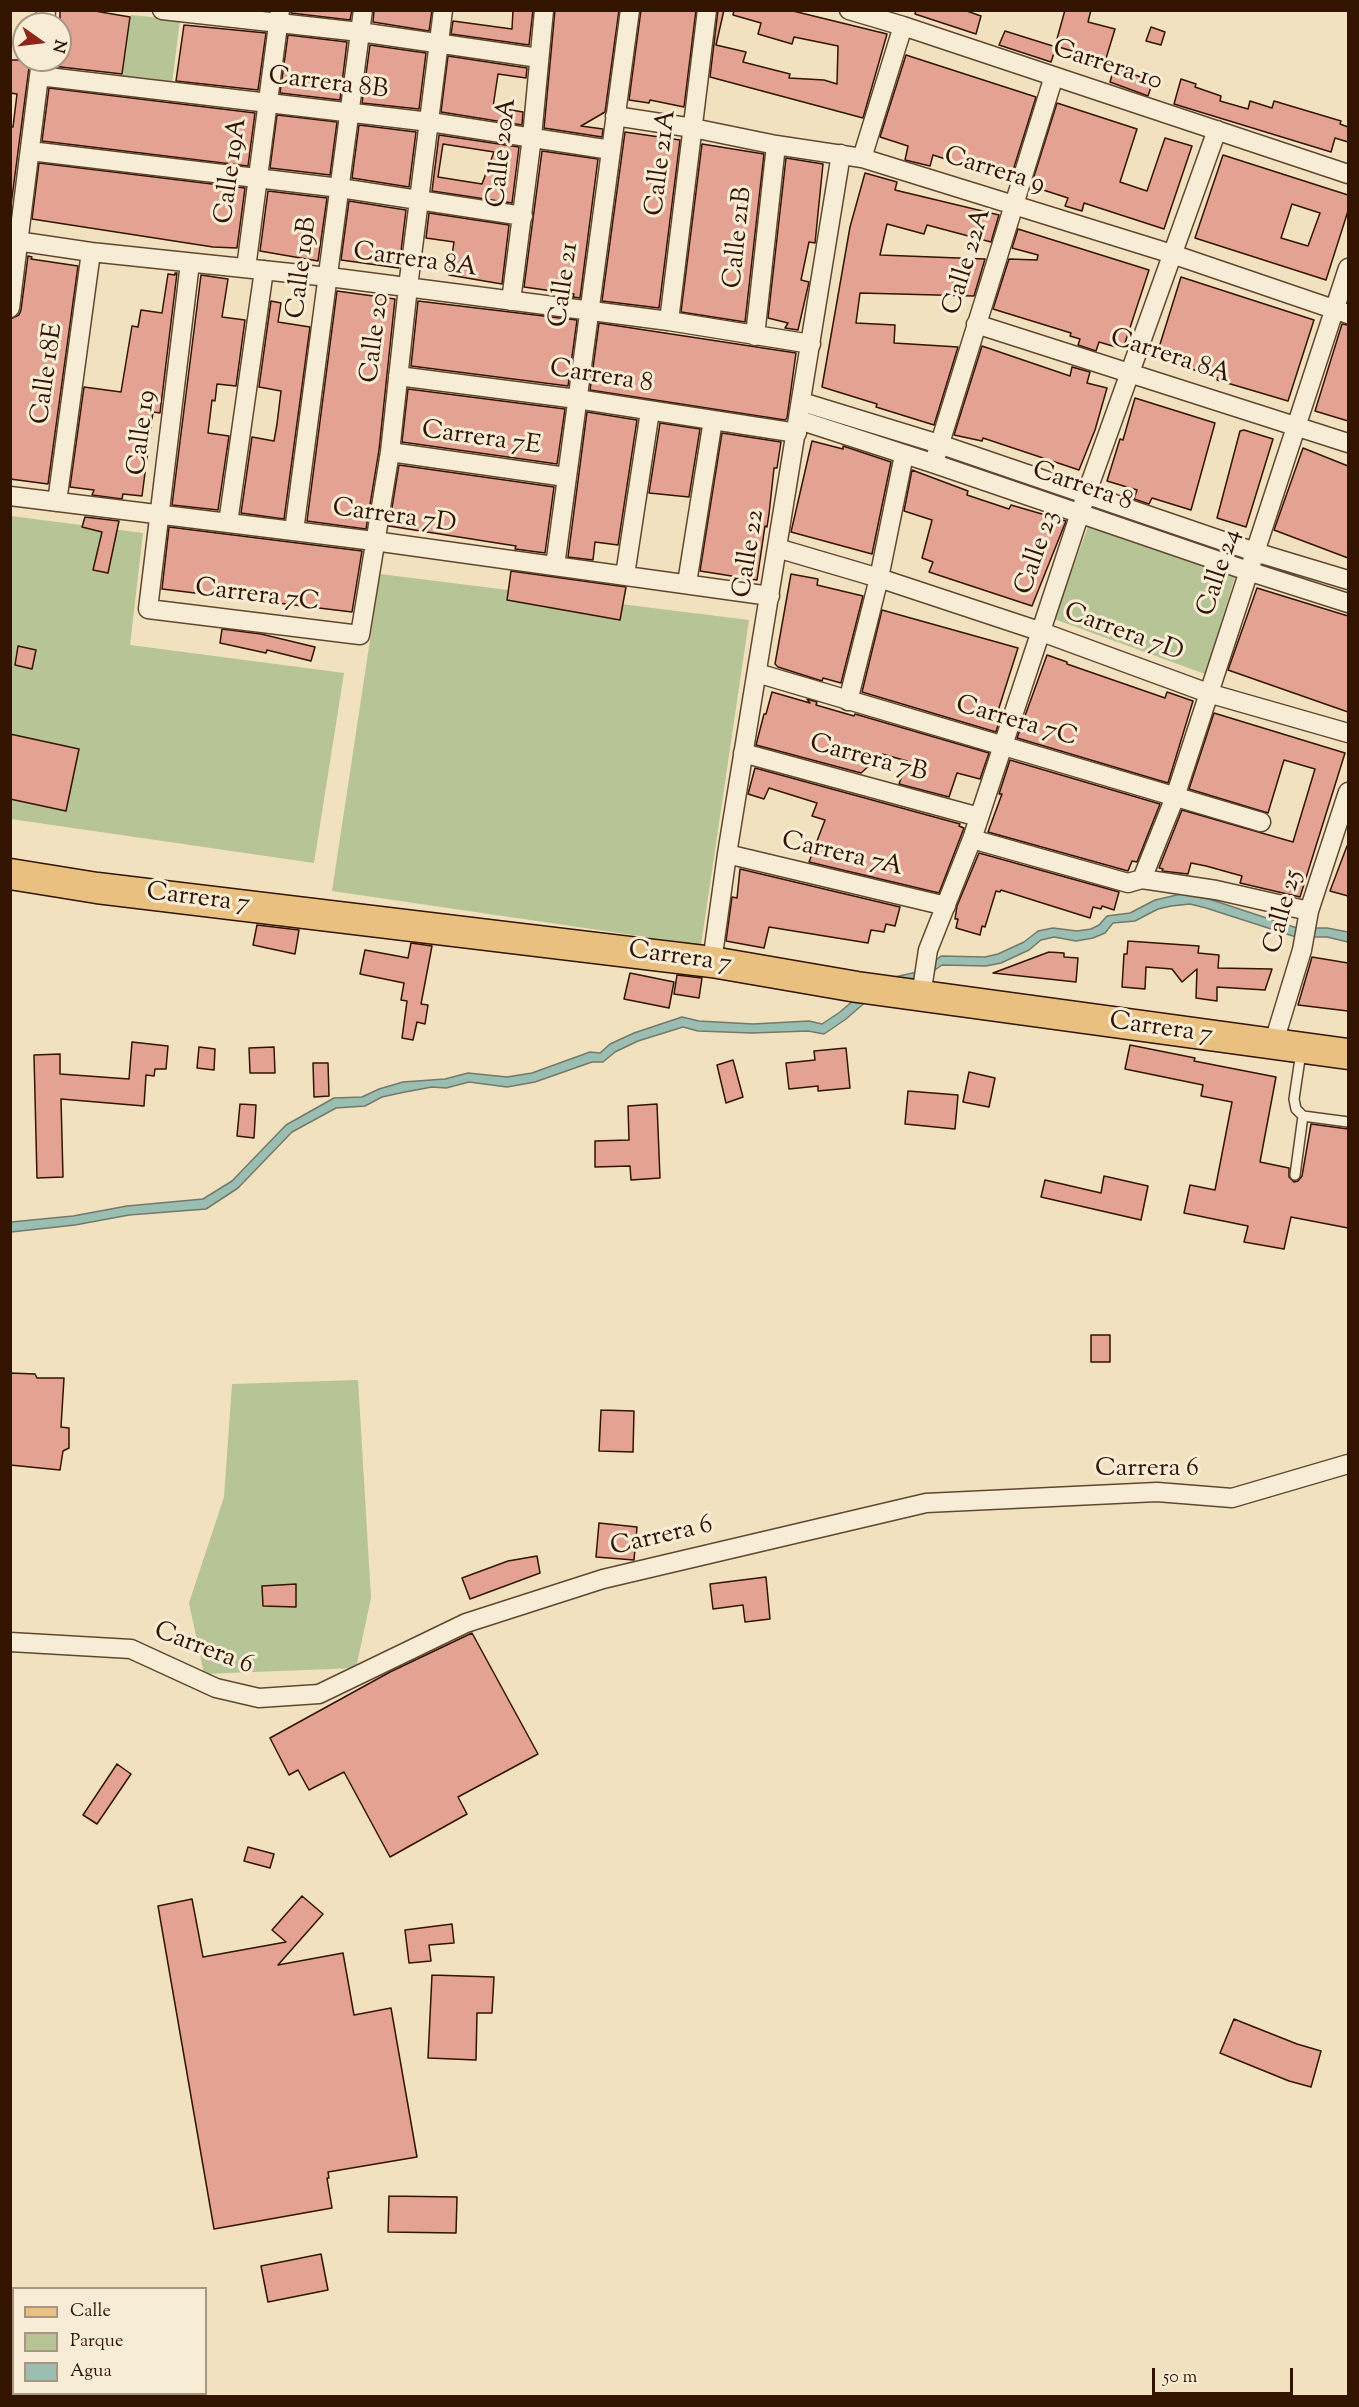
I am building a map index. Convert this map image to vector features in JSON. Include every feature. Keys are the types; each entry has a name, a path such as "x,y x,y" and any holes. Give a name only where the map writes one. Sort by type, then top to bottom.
{"main road":[{"name":"Carrera 7","path":"10,874 97,888 712,962 857,987 911,990 1287,1047 1348,1054"}],"street":[{"path":"162,10 279,17 360,32 539,58"},
{"name":"Calle 19B","path":"294,531 363,10"},
{"name":"Calle 20","path":"360,635 390,452 443,10"},
{"name":"Calle 20A","path":"511,301 532,137 544,10"},
{"name":"Calle 21","path":"555,566 630,10"},
{"name":"Calle 21A","path":"669,321 707,10"},
{"name":"Carrera 10","path":"849,10 1348,174"},
{"name":"Calle 19A","path":"228,523 255,269 257,180 279,17"},
{"path":"862,158 903,26"},
{"path":"10,308 15,241 30,151 40,72"},
{"name":"Carrera 8B","path":"65,72 269,104 430,122 611,150"},
{"name":"Calle 22A","path":"935,464 939,444 1054,76"},
{"name":"Carrera 9","path":"615,116 862,158 1172,254 1342,312"},
{"name":"Calle 23","path":"911,990 972,839 1039,631 1216,130"},
{"name":"Calle 21B","path":"755,336 776,145"},
{"path":"30,151 257,180 340,188 523,216"},
{"name":"Calle 22","path":"712,962 743,753 841,154"},
{"name":"Carrera 8A","path":"15,241 91,252 408,287 669,321 811,344"},
{"name":"Calle 18E","path":"57,502 91,252"},
{"name":"Calle 19","path":"148,609 190,263"},
{"name":"Calle 24","path":"1135,881 1174,797 1296,425 1342,312 1348,268"},
{"name":"Carrera 8A","path":"976,324 1348,443"},
{"name":"Carrera 8","path":"398,375 713,420 798,427 935,464 1348,603"},
{"name":"Carrera 8","path":"802,402 939,444 1255,552 1348,580"},
{"path":"625,575 650,411"},
{"path":"687,583 713,420"},
{"name":"Carrera 7E","path":"390,452 566,477"},
{"path":"848,701 879,578 904,455"},
{"name":"Carrera 7D","path":"10,496 374,541 770,596"},
{"name":"Carrera 7D","path":"777,548 879,578 1039,631 1208,693 1348,733"},
{"name":"Carrera 7C","path":"148,609 360,635"},
{"name":"Carrera 7C","path":"757,673 1261,822"},
{"name":"Carrera 7B","path":"743,753 979,817"},
{"name":"Calle 25","path":"1287,1047 1308,915 1348,792"},
{"path":"972,839 1135,881 1216,890 1308,915"},
{"name":"Carrera 7A","path":"727,854 946,906"},
{"name":"Carrera 6","path":"10,1642 131,1649 216,1688 259,1698 319,1694 466,1623 603,1579 926,1503 1157,1492 1232,1498 1348,1464"}],"lane":[{"path":"1287,1047 1296,1109 1304,1116 1348,1122"},
{"path":"1295,1176 1304,1116"}],"green space":[{"path":"131,15 180,20 172,83 122,78"},
{"path":"11,516 143,533 130,645 344,673 314,863 11,819"},
{"path":"1089,524 1235,577 1205,674 1054,619"},
{"path":"380,574 749,620 701,945 332,891"},
{"path":"358,1380 371,1598 356,1668 204,1674 189,1603 224,1497 232,1384"}],"water":[{"path":"1181,894 1209,899 1297,928 1327,928 1348,932 1348,942 1327,937 1296,937 1190,904 1171,906 1158,909 1135,921 1113,923 1105,933 1093,938 1076,941 1054,937 1041,940 1029,950 1001,963 986,966 942,965 922,979 869,999 824,1034 808,1031 752,1033 698,1031 683,1027 638,1041 615,1052 603,1062 592,1062 535,1082 507,1087 469,1082 446,1088 432,1087 382,1097 365,1106 336,1108 292,1132 238,1188 206,1209 129,1215 75,1225 11,1232 11,1222 73,1216 127,1206 203,1199 232,1181 286,1125 334,1098 362,1097 403,1082 445,1079 468,1073 507,1077 532,1073 590,1052 600,1053 610,1044 634,1033 682,1017 699,1021 753,1024 809,1021 822,1024 840,1012 876,981 922,971 941,956 985,957 998,954 1024,942 1038,931 1053,928 1077,931 1091,929 1099,925 1107,916 1130,913 1155,900"}],"building":[{"path":"60,10 89,10 130,17 122,74 72,68 72,12 60,12"},
{"path":"291,10 352,10 350,20 291,13"},
{"path":"374,10 432,10 429,31 373,22"},
{"path":"513,10 533,10 529,45 451,34 453,21 512,29"},
{"path":"555,10 619,10 605,112 581,126 603,129 602,137 544,128"},
{"path":"641,10 696,10 684,107 650,100 649,103 629,100"},
{"path":"718,10 724,10 716,45 746,52 743,62 790,74 789,78 824,80 837,84 838,46 794,37 792,44 758,34 761,23 733,15 734,10 789,10 887,34 863,118 710,77"},
{"path":"916,10 964,10 981,16 976,34 915,14"},
{"path":"1065,10 1091,10 1088,22 1115,29 1104,65 1089,60 1090,56 1055,46"},
{"path":"184,25 266,33 258,90 176,81"},
{"path":"1151,27 1165,32 1161,45 1146,41"},
{"path":"1005,31 1056,47 1051,62 999,45"},
{"path":"288,35 347,42 340,100 280,93"},
{"path":"370,45 426,53 419,109 362,103"},
{"path":"906,55 1036,97 1010,180 933,155 930,166 905,160 908,146 880,137"},
{"path":"448,56 527,68 526,78 498,74 493,107 523,112 522,125 441,112"},
{"path":"10,60 12,60 12,72 28,72 10,213 10,127 13,127 17,94 10,93"},
{"path":"1114,68 1153,81 1148,96 1110,82"},
{"path":"1181,79 1196,84 1195,87 1221,96 1220,101 1248,109 1250,101 1272,108 1274,101 1341,121 1340,124 1348,127 1348,142 1335,138 1331,152 1174,104"},
{"path":"49,88 255,113 248,166 42,141"},
{"path":"1057,103 1137,129 1120,182 1147,191 1165,138 1192,146 1164,229 1084,203 1082,211 1065,206 1068,198 1031,186"},
{"path":"277,115 337,122 330,175 270,168"},
{"path":"359,125 416,132 409,187 352,178"},
{"path":"625,132 680,140 659,308 602,301"},
{"path":"439,135 519,147 512,203 432,191","holes":["443,144 494,152 482,184 438,177"]},
{"path":"702,144 764,154 745,322 681,312"},
{"path":"542,151 598,159 580,298 573,297 574,294 524,287"},
{"path":"1223,155 1348,195 1348,211 1326,280 1195,238","holes":["1292,204 1320,213 1308,246 1281,238"]},
{"path":"786,158 823,164 815,243 809,242 801,280 809,282 798,330 785,328 788,323 768,318"},
{"path":"39,163 245,188 237,248 213,247 32,219"},
{"path":"865,173 897,182 895,190 999,215 991,242 927,225 924,234 887,224 880,255 985,259 974,296 860,293 856,323 895,325 894,343 958,347 934,425 822,387 850,227"},
{"path":"268,191 327,198 318,261 260,251"},
{"path":"349,201 406,210 399,268 341,260"},
{"path":"429,213 509,225 502,284 449,275 454,242 426,238"},
{"path":"1018,229 1149,270 1123,349 1099,342 1096,351 1078,345 1080,339 1070,336 1071,333 993,309 1009,259 1037,260 1038,255 1012,248"},
{"path":"28,256 32,257 31,259 78,266 48,484 10,479 10,319 19,315 21,310"},
{"path":"177,273 160,413 153,412 142,496 123,494 122,499 92,495 94,490 70,487 84,387 121,392 132,326 138,327 141,310 162,313 168,274 175,275"},
{"path":"201,275 228,279 222,317 245,320 236,386 217,384 215,401 212,400 208,433 229,436 218,510 172,505"},
{"path":"1181,277 1314,320 1288,401 1217,380 1218,378 1156,357"},
{"path":"337,291 395,299 379,450 366,529 307,521"},
{"path":"271,301 281,303 278,322 310,327 284,519 241,513 252,437 274,441 277,424 281,391 259,387"},
{"path":"418,301 577,320 568,386 411,366"},
{"path":"599,323 796,353 787,418 785,420 590,390"},
{"path":"1342,324 1348,325 1348,421 1315,411"},
{"path":"982,346 1070,376 1072,367 1090,372 1087,383 1107,388 1095,430 1079,470 983,438 982,441 954,435"},
{"path":"408,389 565,409 557,464 402,442"},
{"path":"1135,398 1215,423 1191,510 1152,498 1149,504 1134,499 1137,490 1107,481 1120,439 1123,440"},
{"path":"587,412 637,420 618,545 595,542 593,560 568,557"},
{"path":"660,423 700,429 689,497 649,493"},
{"path":"1244,430 1273,439 1246,527 1217,518 1240,431"},
{"path":"722,433 781,442 777,468 774,468 769,514 757,580 700,571"},
{"path":"812,441 843,449 843,446 891,462 872,554 791,532"},
{"path":"1303,448 1348,466 1348,558 1274,530"},
{"path":"399,465 554,487 545,553 515,549 516,546 389,526"},
{"path":"912,470 968,491 967,495 1009,509 1011,505 1066,521 1032,606 929,572 933,562 922,558 932,520 904,511"},
{"path":"85,517 119,521 108,573 93,570 102,532 82,527"},
{"path":"169,527 362,551 352,612 162,589"},
{"path":"511,571 626,587 620,620 507,600"},
{"path":"791,574 818,579 817,585 863,596 841,683 823,678 822,681 778,667 775,664"},
{"path":"1257,588 1348,616 1348,712 1228,670"},
{"path":"882,610 1018,648 997,714 1001,715 996,732 862,692"},
{"path":"222,629 261,634 315,647 311,661 267,650 266,653 220,643"},
{"path":"18,646 36,650 32,669 15,665"},
{"path":"1047,655 1165,698 1167,692 1193,701 1168,783 1017,738"},
{"path":"772,692 810,703 807,699 817,702 816,705 989,753 980,779 957,773 949,797 899,784 907,761 882,754 861,773 756,745"},
{"path":"1214,713 1345,753 1300,897 1240,883 1242,876 1206,866 1191,863 1188,874 1162,871 1163,869 1159,868 1182,810 1293,842 1315,769 1284,760 1268,813 1189,789"},
{"path":"10,734 79,749 66,811 10,799"},
{"path":"1010,760 1160,804 1137,862 1132,861 1128,871 988,832 1002,794 999,794"},
{"path":"755,768 960,824 959,826 964,828 939,893 809,862 825,820 812,816 817,803 769,788 764,799 748,794"},
{"path":"1348,846 1348,896 1330,891"},
{"path":"979,853 1119,892 1114,910 1102,906 1101,909 1093,907 1090,918 1001,890 996,891 985,927 982,926 980,935 956,928 957,906"},
{"path":"740,869 900,907 895,926 886,924 884,932 871,930 868,943 769,927 764,948 726,941 732,897 737,898"},
{"path":"257,925 299,930 295,954 253,945"},
{"path":"1128,941 1199,946 1198,953 1219,955 1218,968 1272,969 1265,990 1217,987 1217,1001 1196,998 1197,969 1182,982 1172,969 1146,967 1145,989 1122,987 1124,954 1127,954"},
{"path":"411,943 432,946 421,1004 428,1005 425,1024 417,1022 413,1040 402,1038 407,1001 401,1000 404,983 360,974 365,950 408,958"},
{"path":"1049,952 1064,953 1064,957 1078,958 1076,982 993,973"},
{"path":"1312,957 1348,963 1348,1011 1298,1005"},
{"path":"630,973 674,982 669,1008 624,999"},
{"path":"677,975 702,978 699,998 674,994"},
{"path":"132,1042 168,1046 166,1069 155,1069 154,1076 146,1075 144,1106 61,1099 63,1177 37,1178 34,1055 60,1054 60,1074 129,1079"},
{"path":"1130,1045 1195,1058 1194,1061 1276,1077 1260,1162 1289,1168 1289,1177 1294,1182 1302,1176 1311,1124 1348,1129 1348,1228 1291,1217 1284,1249 1244,1242 1248,1226 1184,1213 1190,1185 1215,1190 1232,1102 1201,1096 1203,1085 1125,1069"},
{"path":"199,1047 215,1049 214,1070 197,1068"},
{"path":"274,1047 275,1073 250,1073 249,1048"},
{"path":"846,1048 850,1088 818,1091 818,1086 789,1089 786,1063 815,1060 814,1051"},
{"path":"733,1060 743,1097 726,1103 717,1065"},
{"path":"313,1063 328,1063 329,1096 314,1097"},
{"path":"969,1072 995,1078 989,1107 963,1102"},
{"path":"908,1091 958,1095 955,1129 905,1124"},
{"path":"240,1104 256,1105 254,1138 237,1136"},
{"path":"657,1104 660,1178 631,1180 630,1166 595,1167 595,1141 629,1140 628,1106"},
{"path":"1104,1176 1148,1186 1141,1220 1041,1197 1045,1180 1101,1193"},
{"path":"1091,1335 1110,1335 1110,1362 1091,1362"},
{"path":"10,1373 35,1374 37,1378 64,1378 61,1427 69,1428 69,1448 63,1451 60,1470 10,1465"},
{"path":"601,1410 634,1411 633,1452 599,1451"},
{"path":"599,1523 637,1527 634,1560 596,1557"},
{"path":"537,1556 540,1573 470,1599 462,1578 508,1561"},
{"path":"766,1577 770,1619 745,1622 743,1605 713,1609 710,1584"},
{"path":"296,1584 296,1607 263,1606 262,1586"},
{"path":"472,1633 538,1754 458,1797 467,1814 390,1857 344,1772 309,1790 298,1770 289,1775 270,1738 390,1672"},
{"path":"117,1764 131,1774 97,1824 83,1815"},
{"path":"248,1847 274,1854 270,1868 244,1861"},
{"path":"302,1896 323,1914 278,1965 343,1953 354,2015 391,2008 417,2157 328,2172 332,2208 214,2229 158,1906 192,1899 203,1957 286,1942 272,1930"},
{"path":"452,1924 454,1943 429,1945 431,1961 409,1963 405,1930"},
{"path":"432,1975 494,1977 492,2013 477,2013 476,2060 428,2058"},
{"path":"1234,2019 1321,2051 1311,2087 1289,2081 1220,2053"},
{"path":"389,2196 457,2197 456,2233 388,2232"},
{"path":"321,2254 328,2290 268,2302 261,2266"}]}
